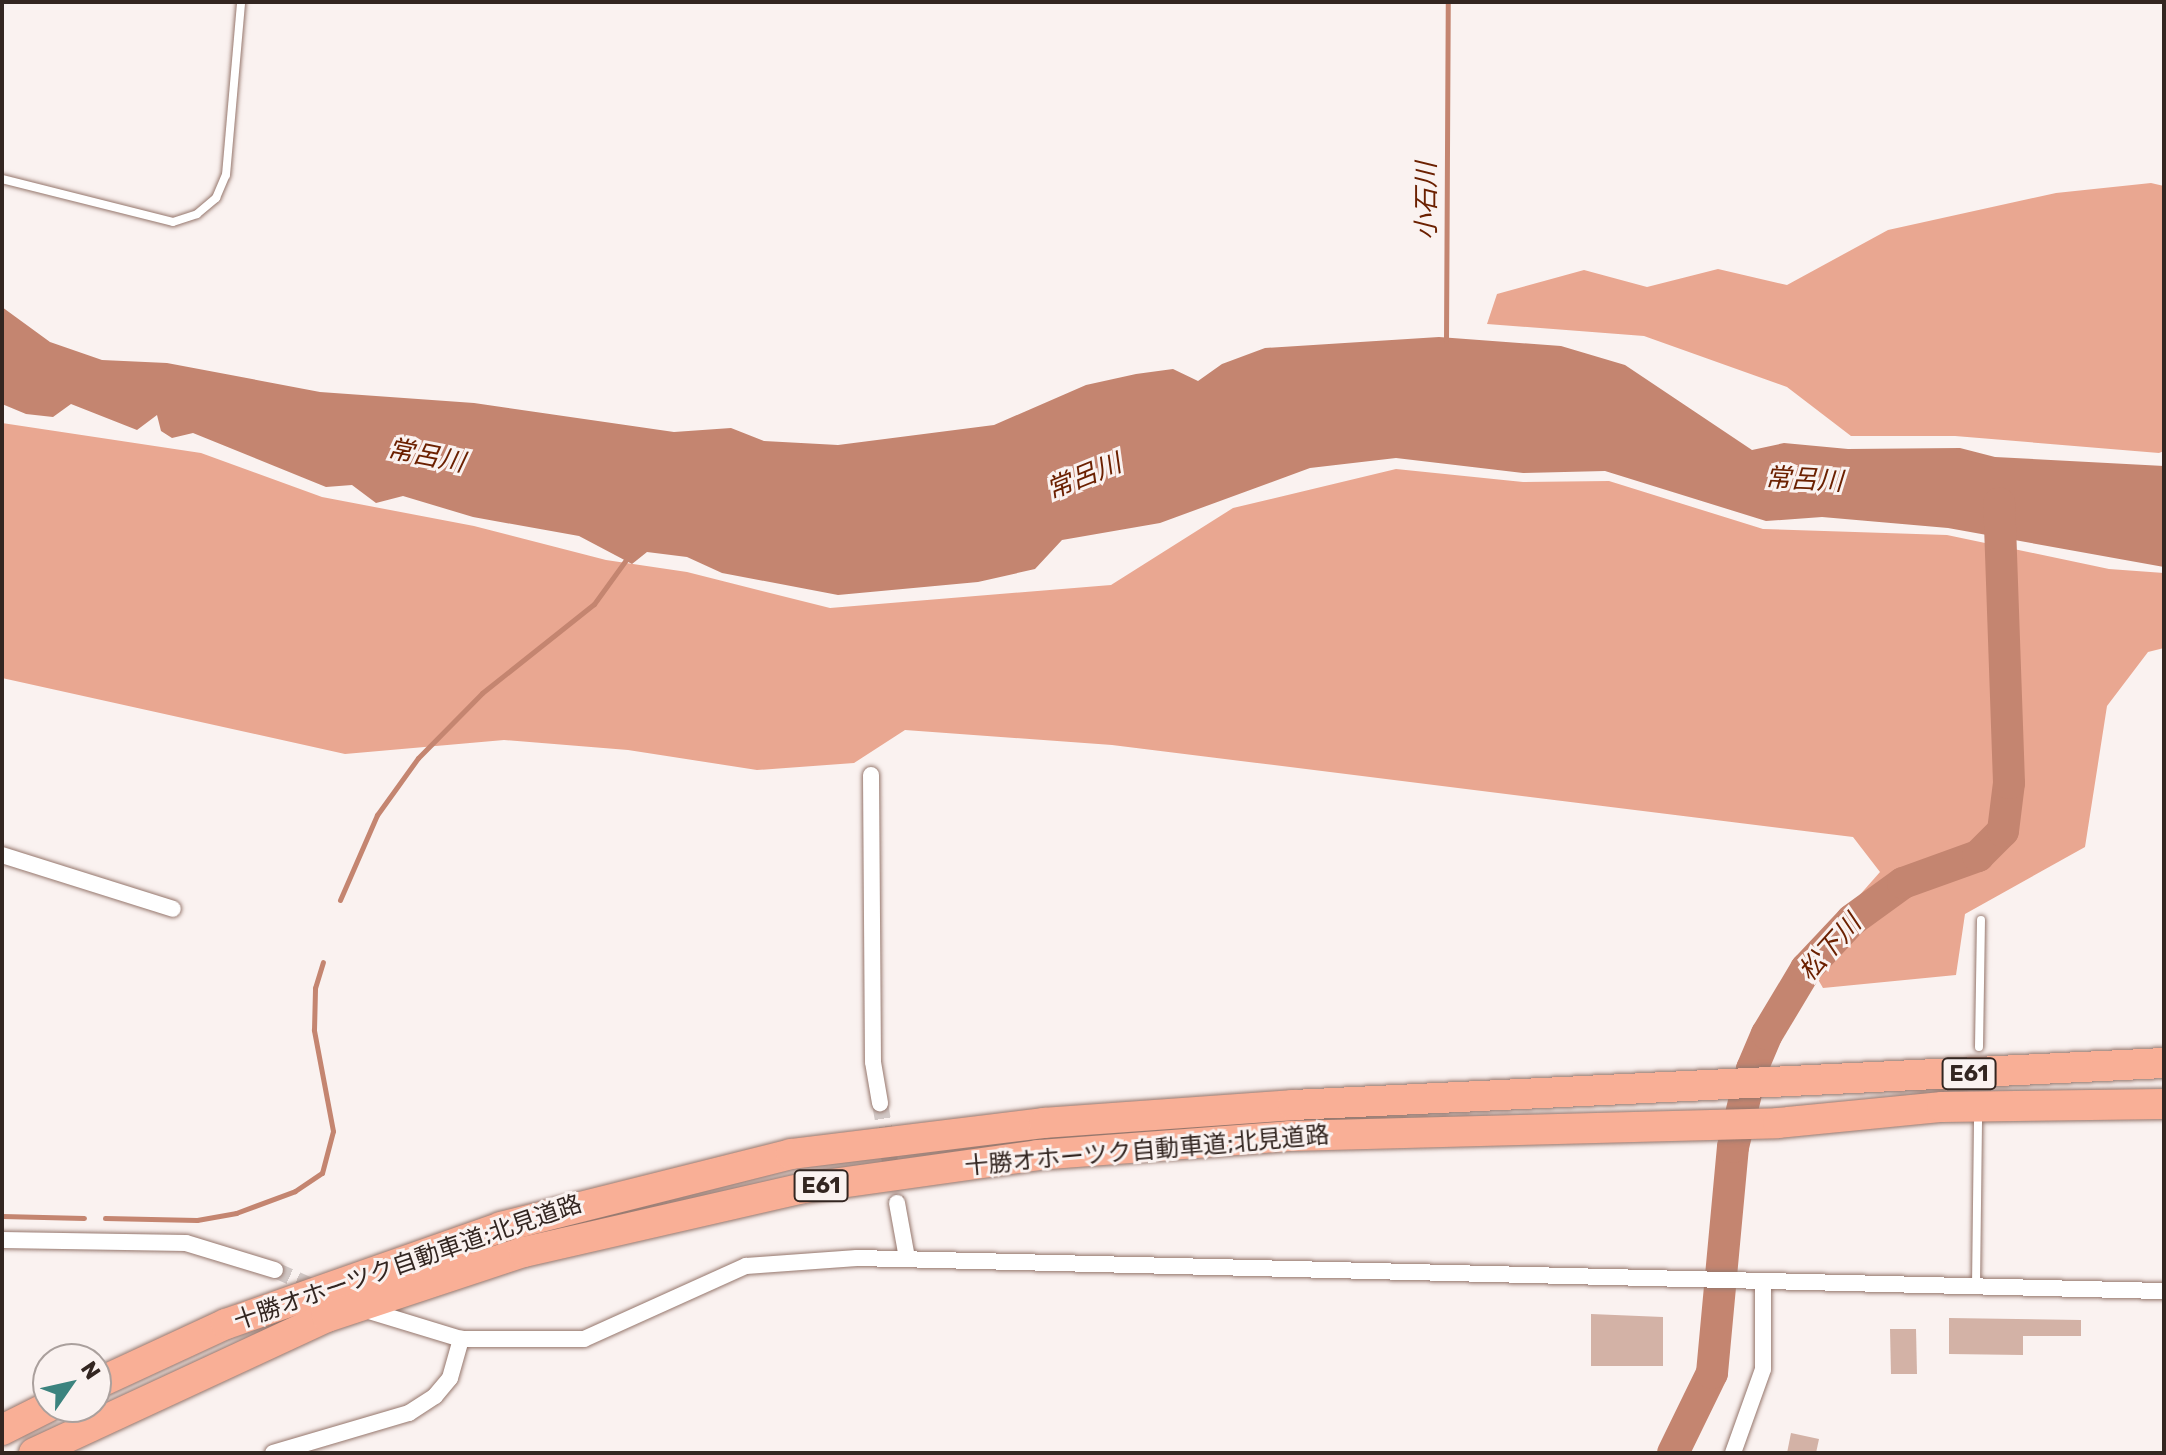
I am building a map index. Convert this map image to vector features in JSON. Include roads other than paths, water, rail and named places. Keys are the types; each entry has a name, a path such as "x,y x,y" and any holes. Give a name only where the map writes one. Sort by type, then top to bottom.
{"highway":[{"name":"十勝オホーツク自動車道;北見道路","path":"112,1377 226,1324 501,1227 791,1154 1044,1123 1651,1088 2164,1063"},
{"name":"十勝オホーツク自動車道;北見道路","path":"34,1453 327,1317 524,1252 804,1188 1038,1155 1196,1143 1778,1123 1942,1107 2164,1104"},
{"path":"2,1430 32,1415"}],"street":[{"path":"871,775 873,1062 880,1103"},
{"path":"2,855 173,909"},
{"path":"897,1203 907,1258"},
{"path":"2,1240 186,1243 275,1270"},
{"path":"366,1310 461,1339 584,1339 746,1266 907,1258 2164,1291"},
{"path":"1733,1453 1763,1369 1763,1281"},
{"path":"273,1453 409,1413 435,1396 450,1378 461,1339"}],"lane":[{"path":"2,179 173,222 197,214 216,198 226,175 241,2"},
{"path":"1979,1047 1981,920"},
{"path":"1976,1286 1978,1116"}],"water":[{"name":"常呂川","path":"2,307 50,342 102,360 167,363 320,392 474,403 674,432 731,428 764,441 838,445 994,425 1086,385 1136,374 1173,369 1198,381 1222,364 1265,348 1439,337 1561,346 1625,365 1752,450 1784,443 1848,449 1960,448 1995,457 2164,466 2164,567 1948,528 1822,517 1766,521 1605,471 1523,473 1396,458 1310,468 1160,523 1062,540 1035,569 978,582 838,595 722,573 687,557 647,552 632,564 579,536 473,517 403,496 376,503 352,485 326,487 193,433 172,438 161,431 157,415 137,430 71,404 53,417 26,414 2,404"}],"waterway":[{"name":"小石川","path":"1446,341 1448,2"},
{"name":"松下川","path":"1673,1453 1712,1373 1733,1147 1752,1069 1767,1034 1806,969 1852,920 1903,883 1978,856 2003,831 2009,783 1999,503"},
{"path":"340,900 377,815 418,758 482,693 594,604 628,557"},
{"path":"105,1218 197,1220 236,1213 295,1191 322,1173 333,1131 314,1030 315,988 323,962"},
{"path":"2,1216 84,1218"}],"tunnel":[{"path":"880,1103 897,1203"},
{"path":"275,1270 320,1290"}]}
